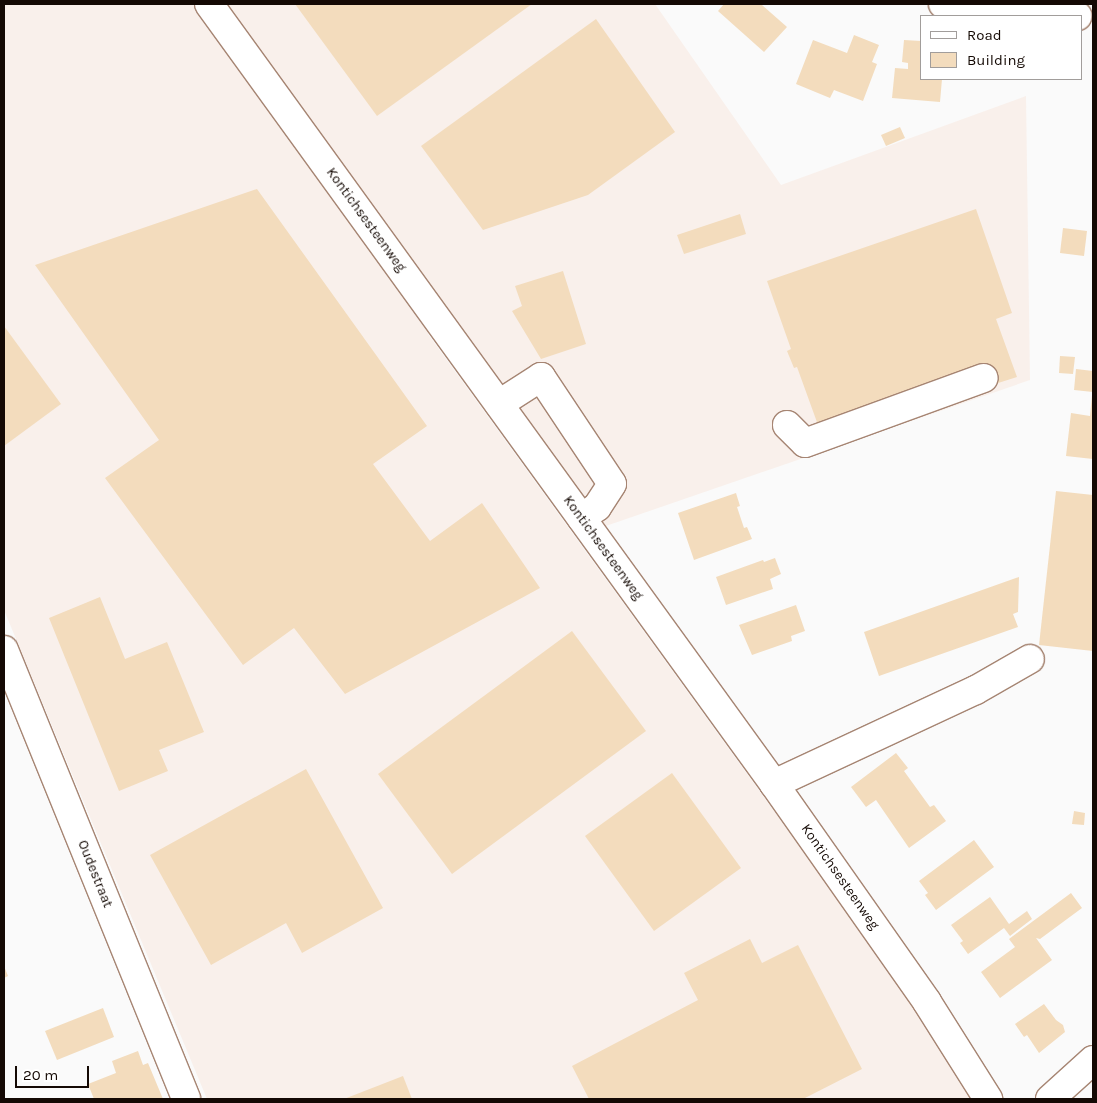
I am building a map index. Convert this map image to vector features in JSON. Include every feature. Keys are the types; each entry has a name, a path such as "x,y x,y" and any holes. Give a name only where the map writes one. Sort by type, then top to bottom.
{"street":[{"name":"Kontichsesteenweg","path":"209,4 774,784 927,1002 988,1099"},
{"path":"943,4 1066,15"},
{"path":"499,404 541,377 612,484 597,507 582,518"},
{"path":"787,425 804,443 984,378"},
{"name":"Oudestraat","path":"4,650 186,1099"},
{"path":"774,784 976,690 1030,659"},
{"path":"1050,1099 1093,1060"}],"shaded area":[{"path":"4,4 655,4 781,185 1026,96 1030,380 600,528 442,324 428,334 911,1000 957,1072 970,1099 207,1099 4,610"}],"building":[{"path":"295,4 532,4 377,116"},
{"path":"724,4 761,4 787,27 764,52 718,11"},
{"path":"596,19 675,132 588,195 483,230 421,146"},
{"path":"854,35 879,45 872,62 877,64 863,101 834,90 830,98 796,84 813,40 847,53"},
{"path":"904,40 920,41 920,80 942,80 940,102 892,98 895,68 908,69 908,63 902,62"},
{"path":"900,127 905,138 886,146 881,135"},
{"path":"257,189 427,426 373,464 430,541 482,503 540,588 345,694 294,628 243,665 105,478 159,440 35,265"},
{"path":"976,209 1012,313 996,319 1017,377 995,384 818,425 797,367 794,368 787,351 791,349 767,281"},
{"path":"740,214 746,234 684,254 677,235"},
{"path":"1063,228 1087,231 1084,256 1060,253"},
{"path":"563,271 586,344 541,359 512,311 522,306 515,286"},
{"path":"4,326 61,404 4,446"},
{"path":"1060,356 1075,357 1073,374 1059,373"},
{"path":"1076,369 1093,371 1093,392 1074,390"},
{"path":"1092,395 1093,459 1066,456 1071,413 1090,416"},
{"path":"1056,491 1093,495 1093,651 1039,645"},
{"path":"736,493 740,506 737,507 744,528 747,527 752,539 694,560 678,513"},
{"path":"775,558 781,574 770,579 773,589 726,605 716,577 763,560 764,562"},
{"path":"1019,577 1018,612 1013,614 1018,627 879,676 864,632"},
{"path":"100,597 125,659 167,642 204,732 159,750 168,771 119,791 49,618"},
{"path":"796,605 805,631 791,636 792,641 752,655 739,625"},
{"path":"572,631 646,731 452,874 378,774"},
{"path":"896,753 908,768 904,771 930,807 934,805 946,821 909,848 876,800 866,807 851,787"},
{"path":"306,769 383,908 302,953 286,923 211,965 150,855"},
{"path":"672,773 741,868 654,931 585,836"},
{"path":"1074,811 1085,813 1084,825 1072,824"},
{"path":"974,840 994,867 936,910 925,895 928,893 919,881"},
{"path":"1071,893 1082,908 1040,939 1036,938 1052,960 1000,998 981,972 1015,947 1009,939"},
{"path":"990,897 1009,924 1027,911 1032,919 1010,936 1004,928 968,954 960,943 963,941 951,925"},
{"path":"750,939 762,963 798,945 862,1069 803,1099 589,1099 572,1066 698,1000 684,973"},
{"path":"4,966 8,976 4,978"},
{"path":"1044,1004 1056,1020 1063,1025 1065,1032 1039,1053 1027,1035 1024,1037 1015,1024"},
{"path":"103,1008 114,1037 57,1060 45,1031"},
{"path":"138,1051 143,1065 148,1063 163,1099 94,1099 88,1084 116,1073 112,1061"},
{"path":"403,1076 412,1099 344,1099"}]}
